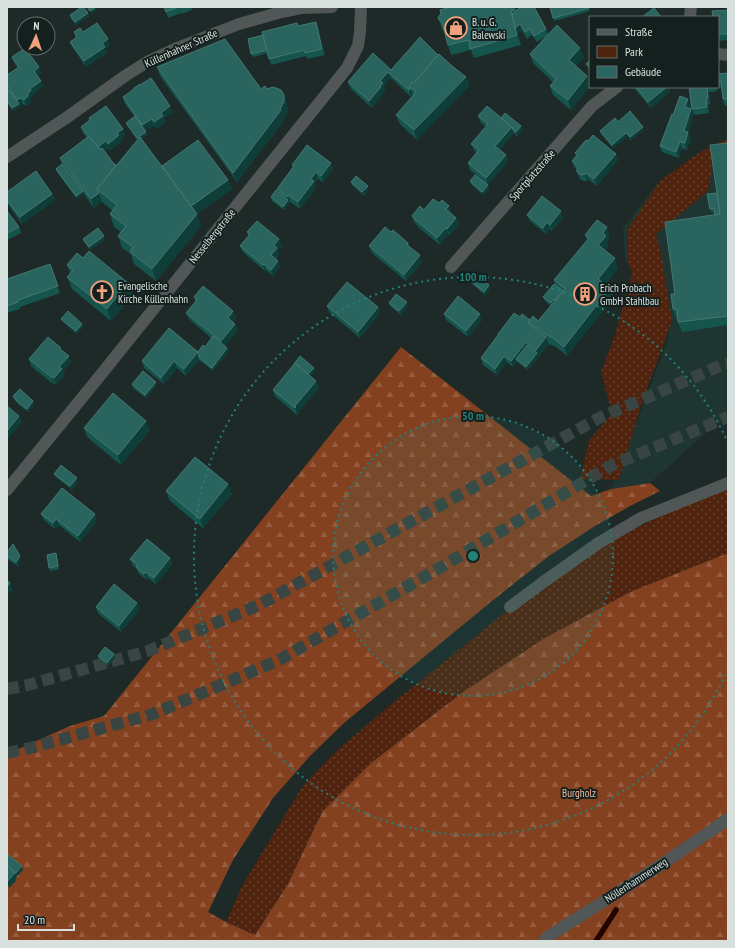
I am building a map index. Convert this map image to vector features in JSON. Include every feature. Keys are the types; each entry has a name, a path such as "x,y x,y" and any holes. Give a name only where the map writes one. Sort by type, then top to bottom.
{"street":[{"name":"Küllenhahner Straße","path":"7,157 126,76 159,56 239,24 302,8 332,7"},
{"name":"Nesselbergstraße","path":"7,490 346,68 358,46 361,7"},
{"name":"Sportplatzstraße","path":"451,267 592,106 616,88"},
{"path":"510,607 597,544 642,518 728,483"},
{"name":"Nöllenhammerweg","path":"544,941 549,936 664,863 728,819"}],"shaded area":[{"path":"728,138 728,418 708,431 650,483 611,489 669,338 662,299 625,261 623,228 659,182 702,151"}],"green space":[{"path":"728,139 728,152 714,156 708,191 656,234 661,253 672,321 642,402 619,480 580,479 589,440 612,414 601,372 615,335 632,273 627,259 627,230 660,181 703,150"},
{"name":"Burgholz","path":"401,347 591,496 611,489 650,483 660,491 595,526 549,556 344,723 310,756 273,798 233,860 208,912 255,935 288,884 322,812 371,763 463,692 543,639 630,592 728,553 728,941 7,941 7,754 70,726 104,716"},
{"path":"728,489 728,553 630,592 543,639 463,692 371,763 322,812 288,884 255,935 226,922 243,884 302,787 332,755 383,711 507,611 509,613 560,574 595,551 650,521"}],"building":[{"path":"82,7 88,13 75,22 70,15"},
{"path":"87,7 94,7 95,8 90,11"},
{"path":"164,7 178,7 166,12"},
{"path":"450,7 514,7 514,10 511,11 517,35 470,49 469,40 448,45 442,22 438,17 441,14 440,10"},
{"path":"522,7 534,7 546,29 534,36 530,29 525,32 520,24 515,28 512,14"},
{"path":"550,7 588,7 589,8 553,18"},
{"path":"654,8 660,16 643,16"},
{"path":"728,10 728,34 719,34 719,16 713,16 712,11"},
{"path":"316,22 322,49 305,53 304,50 269,59 262,32 297,23 298,26"},
{"path":"97,23 108,39 102,43 105,47 84,61 70,42 77,37 74,32 80,28 83,32"},
{"path":"557,25 580,48 569,60 587,76 568,100 550,86 556,79 530,54"},
{"path":"263,35 267,50 251,54 248,39"},
{"path":"420,37 438,55 414,83 413,82 409,86 409,90 388,72 380,81 383,83 380,86 381,87 369,101 348,82 373,53 391,70"},
{"path":"225,39 261,89 265,86 267,89 273,87 281,90 284,95 284,102 280,109 281,110 233,173 157,67"},
{"path":"16,54 16,56 31,56 39,67 34,71 41,81 30,89 31,91 24,100 21,98 17,100 7,85 7,75 19,67 12,57"},
{"path":"439,54 466,77 414,130 396,115 416,92 409,86 413,82 414,83"},
{"path":"728,73 728,99 723,99 719,74"},
{"path":"151,78 170,106 161,113 163,116 154,122 152,119 142,125 123,97 134,88"},
{"path":"637,88 666,88 648,102"},
{"path":"689,88 707,88 707,107 692,109"},
{"path":"9,90 19,104 12,108 7,101 7,91"},
{"path":"680,96 688,99 685,107 691,109 684,131 688,132 685,143 680,142 676,152 660,146"},
{"path":"106,106 123,129 117,133 119,135 108,144 106,141 98,147 81,127 90,120 89,118"},
{"path":"487,106 512,127 495,146 506,155 486,178 468,163 479,150 471,144 488,124 478,116"},
{"path":"630,111 643,127 630,137 626,133 612,145 600,131 615,118 618,122"},
{"path":"505,113 521,126 516,132 501,118"},
{"path":"135,116 146,132 137,138 126,123"},
{"path":"593,135 616,154 594,179 586,173 581,175 577,172 578,167 572,161 577,155 575,153 586,140 588,141"},
{"path":"89,136 100,149 102,148 116,165 97,189 99,193 91,199 60,158"},
{"path":"140,137 197,214 152,269 130,252 133,247 118,236 126,226 110,214 117,205 97,189"},
{"path":"198,140 228,180 191,206 162,166"},
{"path":"728,143 728,316 678,322 677,309 673,309 671,294 675,294 665,222 720,214 710,145"},
{"path":"307,145 331,163 321,176 316,172 311,179 314,181 298,202 288,195 287,197 277,189"},
{"path":"62,164 83,191 76,196 56,169"},
{"path":"36,171 52,194 20,217 7,200 7,192"},
{"path":"475,175 488,185 482,192 470,181"},
{"path":"356,176 368,186 362,192 351,182"},
{"path":"276,190 288,200 283,207 271,197"},
{"path":"717,193 720,214 715,215 714,208 710,209 707,194"},
{"path":"542,196 561,211 550,225 547,222 543,228 527,215"},
{"path":"433,199 439,203 442,200 449,206 446,209 456,218 437,238 412,216 420,206 424,210"},
{"path":"7,211 19,227 7,233"},
{"name":"Erich Probach GmbH Stahlbau","path":"597,220 607,227 603,233 606,236 598,245 615,258 598,279 610,288 564,347 528,322 533,316 538,321 565,289 554,280 589,238 585,235"},
{"path":"257,221 279,239 274,245 277,248 271,255 278,261 271,270 240,246 250,234 247,232"},
{"path":"385,227 391,232 393,230 408,243 407,245 420,255 404,275 369,246"},
{"path":"98,228 104,236 89,247 83,239"},
{"name":"Evangelische Kirche Küllenhahn","path":"89,251 128,283 107,309 67,277 73,270 67,265 77,253 83,258"},
{"path":"50,264 58,286 18,300 18,302 7,306 7,279"},
{"path":"477,274 489,285 484,292 471,281"},
{"path":"347,282 378,307 358,332 327,306"},
{"path":"554,284 563,291 555,301 554,299 551,303 543,297"},
{"path":"203,286 233,311 228,318 235,324 221,341 186,313 197,300 194,297"},
{"path":"396,294 407,302 399,311 389,303"},
{"path":"458,296 480,314 466,331 444,314"},
{"path":"68,311 82,324 76,331 61,319"},
{"path":"514,313 520,317 522,314 530,320 528,322 530,325 546,337 536,350 526,342 511,361 504,356 495,369 481,358"},
{"path":"169,328 198,352 184,369 174,361 161,378 142,361"},
{"path":"213,336 227,348 212,368 198,356 198,352 203,345 205,347"},
{"path":"48,337 69,356 59,367 62,369 54,378 29,359"},
{"path":"527,345 537,353 526,367 516,359"},
{"path":"300,356 314,368 308,374 295,363 294,364"},
{"path":"295,363 316,381 295,406 295,408 273,390"},
{"path":"143,371 156,382 145,395 132,384"},
{"path":"20,389 33,401 27,409 13,396"},
{"path":"113,393 146,421 118,455 84,428"},
{"path":"7,406 19,416 7,431"},
{"path":"195,457 228,484 200,519 166,491"},
{"path":"61,465 77,478 70,486 54,474"},
{"path":"62,488 95,514 78,536 56,519 53,523 41,514"},
{"path":"147,539 170,558 154,578 146,572 144,574 136,567 138,565 130,559"},
{"path":"13,544 20,556 16,562 7,556 7,552"},
{"path":"56,553 58,566 49,568 47,555"},
{"path":"7,580 10,583 7,587"},
{"path":"114,584 137,603 119,626 96,607"},
{"path":"105,647 114,654 107,663 98,656"},
{"path":"7,854 22,866 15,874 7,865"},
{"path":"7,865 14,872 7,882"}],"waterway":[{"path":"596,941 616,910"}],"tunnel":[{"path":"7,689 28,685 148,651 259,605 599,418 722,365 728,364"},
{"path":"7,753 153,714 279,660 443,566 610,466 728,417"}],"place":[{"name":"B. u. G. Balewski","path":"456,28"},
{"name":"Evangelische Kirche Küllenhahn","path":"102,292"},
{"name":"Erich Probach GmbH Stahlbau","path":"585,294"}]}
